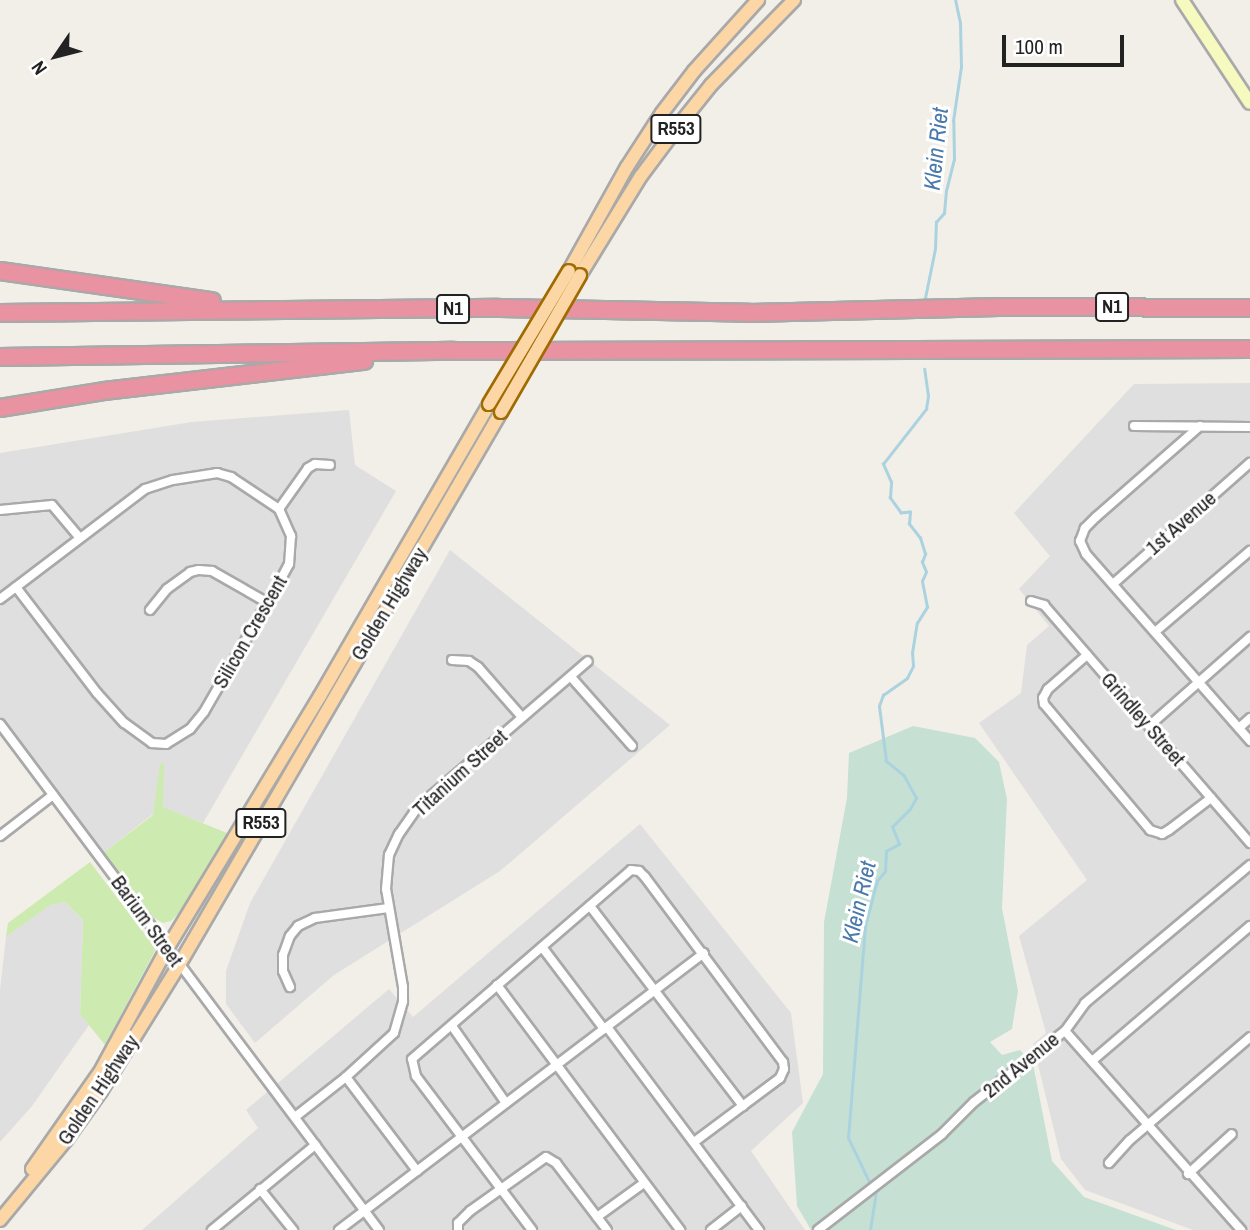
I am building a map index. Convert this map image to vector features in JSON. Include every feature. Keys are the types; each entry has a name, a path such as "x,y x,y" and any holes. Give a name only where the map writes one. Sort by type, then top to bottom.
{"highway":[{"path":"0,271 194,300 440,309"},
{"name":"N1","path":"0,313 440,309 750,313 999,307 1250,308"},
{"name":"N1","path":"0,357 454,351 1250,349"},
{"path":"0,408 104,391 454,351"}],"main road":[{"name":"Golden Highway","path":"0,1220 94,1101 179,965 501,412 575,273 627,167 662,113 694,71 758,0"},
{"name":"Golden Highway","path":"0,1207 65,1126 100,1072 168,947 320,696 489,404 575,273 640,177 711,85 794,0"}],"street":[{"path":"1182,0 1250,103"},
{"path":"1134,426 1250,427"},
{"path":"1200,426 1085,528 1081,535 1082,546 1250,741"},
{"name":"1st Avenue","path":"1113,583 1250,463"},
{"path":"0,599 145,489 156,484 217,473 231,477 279,509 308,468 315,464 330,465"},
{"path":"0,510 52,505 80,538"},
{"name":"Silicon Crescent","path":"16,587 97,693 124,723 143,737 160,744 177,739 204,712 289,564 291,536 279,509"},
{"path":"1155,632 1250,551"},
{"path":"150,610 173,584 199,570 212,571 268,603"},
{"name":"Grindley Street","path":"1031,601 1044,605 1250,843"},
{"path":"1149,726 1250,637"},
{"path":"1087,655 1048,689 1043,698 1048,709 1155,834 1169,830 1211,797"},
{"path":"452,660 469,661 478,667 522,717"},
{"name":"Titanium Street","path":"295,1117 346,1077 394,1032 401,1016 403,987 388,908 389,855 416,808 588,661"},
{"path":"571,677 632,746"},
{"path":"1239,728 1250,718"},
{"name":"Barium Street","path":"0,724 379,1230"},
{"path":"0,836 52,795"},
{"name":"2nd Avenue","path":"818,1230 928,1146 974,1102 1065,1031 1085,1003 1250,865"},
{"path":"532,1230 416,1076 411,1063 414,1056 452,1026 628,871 639,871 704,953 782,1062 784,1069 780,1078 694,1142"},
{"path":"590,906 743,1106"},
{"path":"290,987 283,971 284,955 290,936 299,926 315,918 388,908"},
{"path":"1092,1061 1250,926"},
{"path":"542,947 694,1142 758,1230"},
{"path":"339,1230 704,953"},
{"path":"498,985 680,1230"},
{"path":"452,1026 506,1103"},
{"path":"1065,1031 1188,1174 1241,1230"},
{"path":"1109,1163 1250,1037"},
{"path":"346,1077 417,1171"},
{"path":"1188,1174 1232,1134"},
{"path":"212,1230 315,1144"},
{"path":"458,1230 462,1218 536,1162 549,1158 607,1230"},
{"path":"597,1217 644,1183"},
{"path":"260,1189 293,1230"},
{"path":"712,1230 742,1206"}],"shaded area":[{"path":"1250,383 1250,1230 1193,1230 1085,1190 1061,1159 1033,1044 1046,1033 1019,936 1087,880 979,723 1021,693 1027,645 1049,626 1019,589 1050,556 1014,513 1134,384"},
{"path":"349,410 355,465 396,491 203,823 162,807 103,853 0,720 0,453 192,422"},
{"path":"450,550 670,725 500,871 334,975 255,1043 226,1004 226,971 250,903"},
{"path":"640,824 791,1013 803,1103 751,1151 805,1230 142,1230 258,1128 246,1110 389,989 413,1017"},
{"path":"65,902 83,920 80,1013 89,1025 32,1106 0,1142 0,990 6,937 49,905"}],"green space":[{"path":"913,726 975,738 999,762 1007,799 1002,908 1018,991 1012,1029 990,1042 1002,1055 1020,1050 1033,1064 1052,1161 1084,1197 1176,1230 811,1230 797,1206 792,1132 823,1074 824,922 847,798 849,753"},
{"path":"164,763 163,807 227,833 179,913 171,921 163,923 149,915 103,853 153,815 160,764"},
{"path":"90,862 156,949 105,1045 80,1014 83,920 65,902 50,905 6,937 8,923"}],"waterway":[{"name":"Klein Riet","path":"925,298 935,249 936,222 944,213 946,191 954,160 953,121 961,67 960,23 955,0"},
{"name":"Klein Riet","path":"870,1184 848,1138 865,926 877,881 885,871 886,851 899,844 892,827 910,809 916,798 903,775 886,761 879,706 883,695 907,678 913,666 912,653 917,623 927,607 922,581 926,572 922,562 925,554 920,538 909,524 910,512 901,513 890,498 891,482 883,464 926,409 928,396 924,369"},
{"name":"Klein Riet","path":"870,1230 876,1194"}]}
